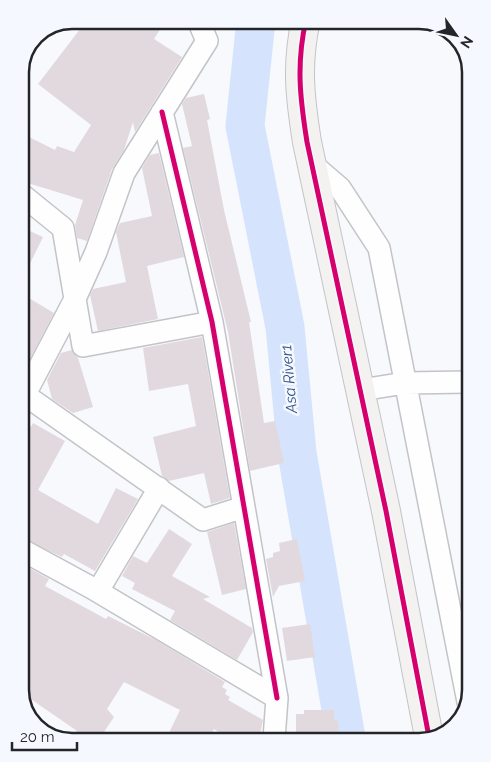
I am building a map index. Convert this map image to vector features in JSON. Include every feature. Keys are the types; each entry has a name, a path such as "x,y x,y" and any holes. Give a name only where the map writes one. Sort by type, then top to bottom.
{"street":[{"path":"29,387 74,301 96,252 124,173 207,41 202,29"},
{"path":"304,29 300,49 299,94 312,164 386,511 428,732"},
{"path":"162,112 212,322 277,698 274,733"},
{"path":"312,164 340,188 379,248 462,672"},
{"path":"29,200 63,228 83,346 212,322"},
{"path":"361,390 405,383 462,382"},
{"path":"29,400 203,520 244,507"},
{"path":"98,591 158,488"},
{"path":"29,554 98,591 277,698"}],"building":[{"path":"80,29 160,29 154,39 182,57 135,132 133,122 124,150 112,169 87,241 77,238 75,225 83,200 29,183 29,137 55,150 57,146 74,152 91,125 38,84"},
{"path":"204,94 210,119 207,120 224,210 251,322 249,322 264,423 275,421 284,463 250,471 228,332 183,148 192,146 182,104 186,98"},
{"path":"159,153 184,257 147,266 158,319 98,331 90,295 93,289 126,282 116,232 120,223 152,216 142,168 150,155"},
{"path":"29,231 43,237 29,266"},
{"path":"29,298 54,313 29,361"},
{"path":"202,337 230,498 211,504 204,473 169,481 162,476 153,437 196,426 188,384 149,391 143,348"},
{"path":"72,350 78,358 93,407 73,413 52,399 47,380 61,353"},
{"path":"33,423 65,441 38,490 98,524 116,488 138,499 95,571 64,554 62,557 29,541 29,430"},
{"path":"234,523 246,589 222,595 207,532"},
{"path":"169,529 192,544 172,576 210,597 203,599 252,628 253,632 237,660 170,620 175,611 132,589 135,583 122,576 133,556 147,563"},
{"path":"297,539 305,581 279,586 273,597 266,559 273,557 273,553 280,551 279,543"},
{"path":"29,568 49,579 45,586 106,619 108,616 156,640 225,682 222,687 227,690 225,694 230,697 228,700 263,720 260,733 220,733 214,729 212,733 169,733 180,710 124,682 107,709 114,717 103,733 76,733 77,731 30,699"},
{"path":"310,624 315,657 287,661 282,628"},
{"path":"304,710 334,710 334,719 338,721 339,733 296,733 296,714 304,714"}],"waterway":[{"name":"Asa River1","path":"255,29 245,126 285,327 297,453 345,733"}],"cycle path":[{"path":"304,29 300,81 307,142 386,511 428,732"},
{"path":"162,112 212,322 277,698"}]}
